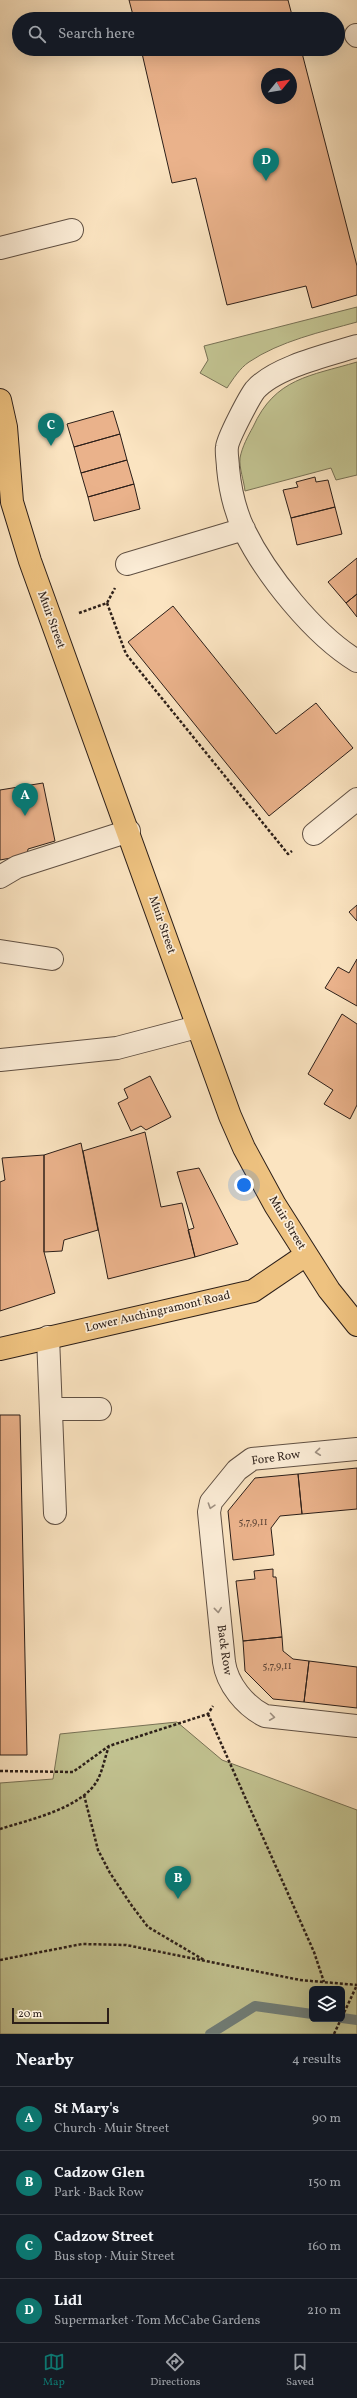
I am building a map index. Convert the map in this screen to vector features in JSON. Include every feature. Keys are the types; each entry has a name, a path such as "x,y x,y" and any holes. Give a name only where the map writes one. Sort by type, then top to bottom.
{"main road":[{"name":"Muir Street","path":"0,400 6,427 12,502 51,622 129,831 197,1027 244,1148 306,1255 329,1290 357,1325"},
{"name":"Muir Street","path":"0,483 12,502"},
{"name":"Lower Auchingramont Road","path":"0,1349 253,1291 306,1255"}],"street":[{"path":"0,248 72,230"},
{"path":"357,346 289,369 276,375 256,390 227,447 230,489 244,529 271,574 308,621 343,653 357,661"},
{"path":"127,564 244,529"},
{"path":"314,834 357,799"},
{"path":"0,877 17,867 129,831"},
{"path":"0,951 52,959"},
{"path":"0,1060 117,1048 197,1027"},
{"path":"48,1337 55,1512"},
{"path":"51,1409 100,1409"},
{"name":"Fore Row","path":"214,1571 209,1507 214,1498 241,1466 252,1459 357,1449"},
{"name":"Back Row","path":"214,1571 224,1662 230,1683 256,1710 265,1716 357,1726"}],"path":[{"path":"51,622 107,603 127,564"},
{"path":"107,603 126,654 288,854 314,834"},
{"path":"0,1772 73,1772 109,1746 208,1714 216,1699 230,1683"},
{"path":"208,1714 314,1952 324,1982"},
{"path":"0,1829 66,1807 84,1795 98,1780 109,1746"},
{"path":"84,1795 98,1850 110,1874 132,1906 148,1927 206,1961"},
{"path":"0,1960 82,1944 126,1945 300,1980 357,1985 345,2011"},
{"path":"334,2034 340,2022"}],"green space":[{"path":"357,307 357,322 301,338 274,348 243,367 227,388 200,373 208,360 204,346"},
{"path":"357,362 357,475 336,480 331,468 245,491 240,466 241,454 247,438 262,411 272,398 296,381 324,371"},
{"path":"177,1722 222,1760 357,1810 357,2034 0,2034 0,1783 53,1779 60,1734"}],"building":[{"path":"129,0 288,0 291,12 132,12"},
{"path":"143,56 303,56 357,266 357,295 312,308 306,286 227,305 196,178 172,183"},
{"path":"113,411 120,434 74,447 67,424"},
{"path":"120,434 127,460 81,473 74,447"},
{"path":"127,460 134,484 88,497 81,473"},
{"path":"315,477 316,482 328,480 335,507 291,518 283,490 298,487 296,482"},
{"path":"134,484 140,509 94,521 88,497"},
{"path":"335,507 342,534 297,545 291,518"},
{"path":"357,558 357,594 346,603 328,582"},
{"path":"357,594 357,617 346,603"},
{"path":"173,606 276,734 316,703 353,748 269,816 128,642"},
{"path":"43,783 55,841 28,849 27,855 0,860 0,790"},
{"path":"357,905 357,921 349,912"},
{"path":"357,959 357,1006 325,988 338,967 349,973"},
{"path":"342,1014 357,1024 357,1105 350,1119 324,1104 333,1090 308,1074"},
{"path":"150,1076 171,1117 146,1130 141,1126 131,1131 118,1103 128,1098 124,1089"},
{"path":"145,1132 161,1207 182,1203 195,1257 108,1279 83,1151"},
{"path":"81,1143 98,1230 64,1240 62,1251 44,1252 44,1155"},
{"path":"44,1155 44,1252 55,1293 0,1311 0,1182 5,1180 2,1158"},
{"path":"199,1168 238,1244 195,1257 188,1230 194,1228 177,1172"},
{"path":"0,1415 20,1415 27,1755 0,1755"},
{"path":"357,1468 357,1509 302,1514 298,1474"},
{"path":"298,1474 302,1514 280,1516 271,1528 274,1555 233,1560 228,1511 255,1478"},
{"path":"273,1569 273,1577 276,1577 282,1637 243,1641 236,1581 255,1579 254,1571"},
{"path":"282,1637 283,1651 293,1659 309,1661 304,1702 273,1699 245,1671 243,1641"},
{"path":"309,1661 357,1667 357,1708 304,1702"}],"waterway":[{"path":"210,2034 255,2006 309,2014"},
{"path":"345,2018 357,2020"}],"place":[{"name":"Lidl","path":"266,181"},
{"name":"Cadzow Street","path":"51,446"},
{"name":"St Mary's","path":"25,816"},
{"name":"Cadzow Glen","path":"178,1899"}]}
